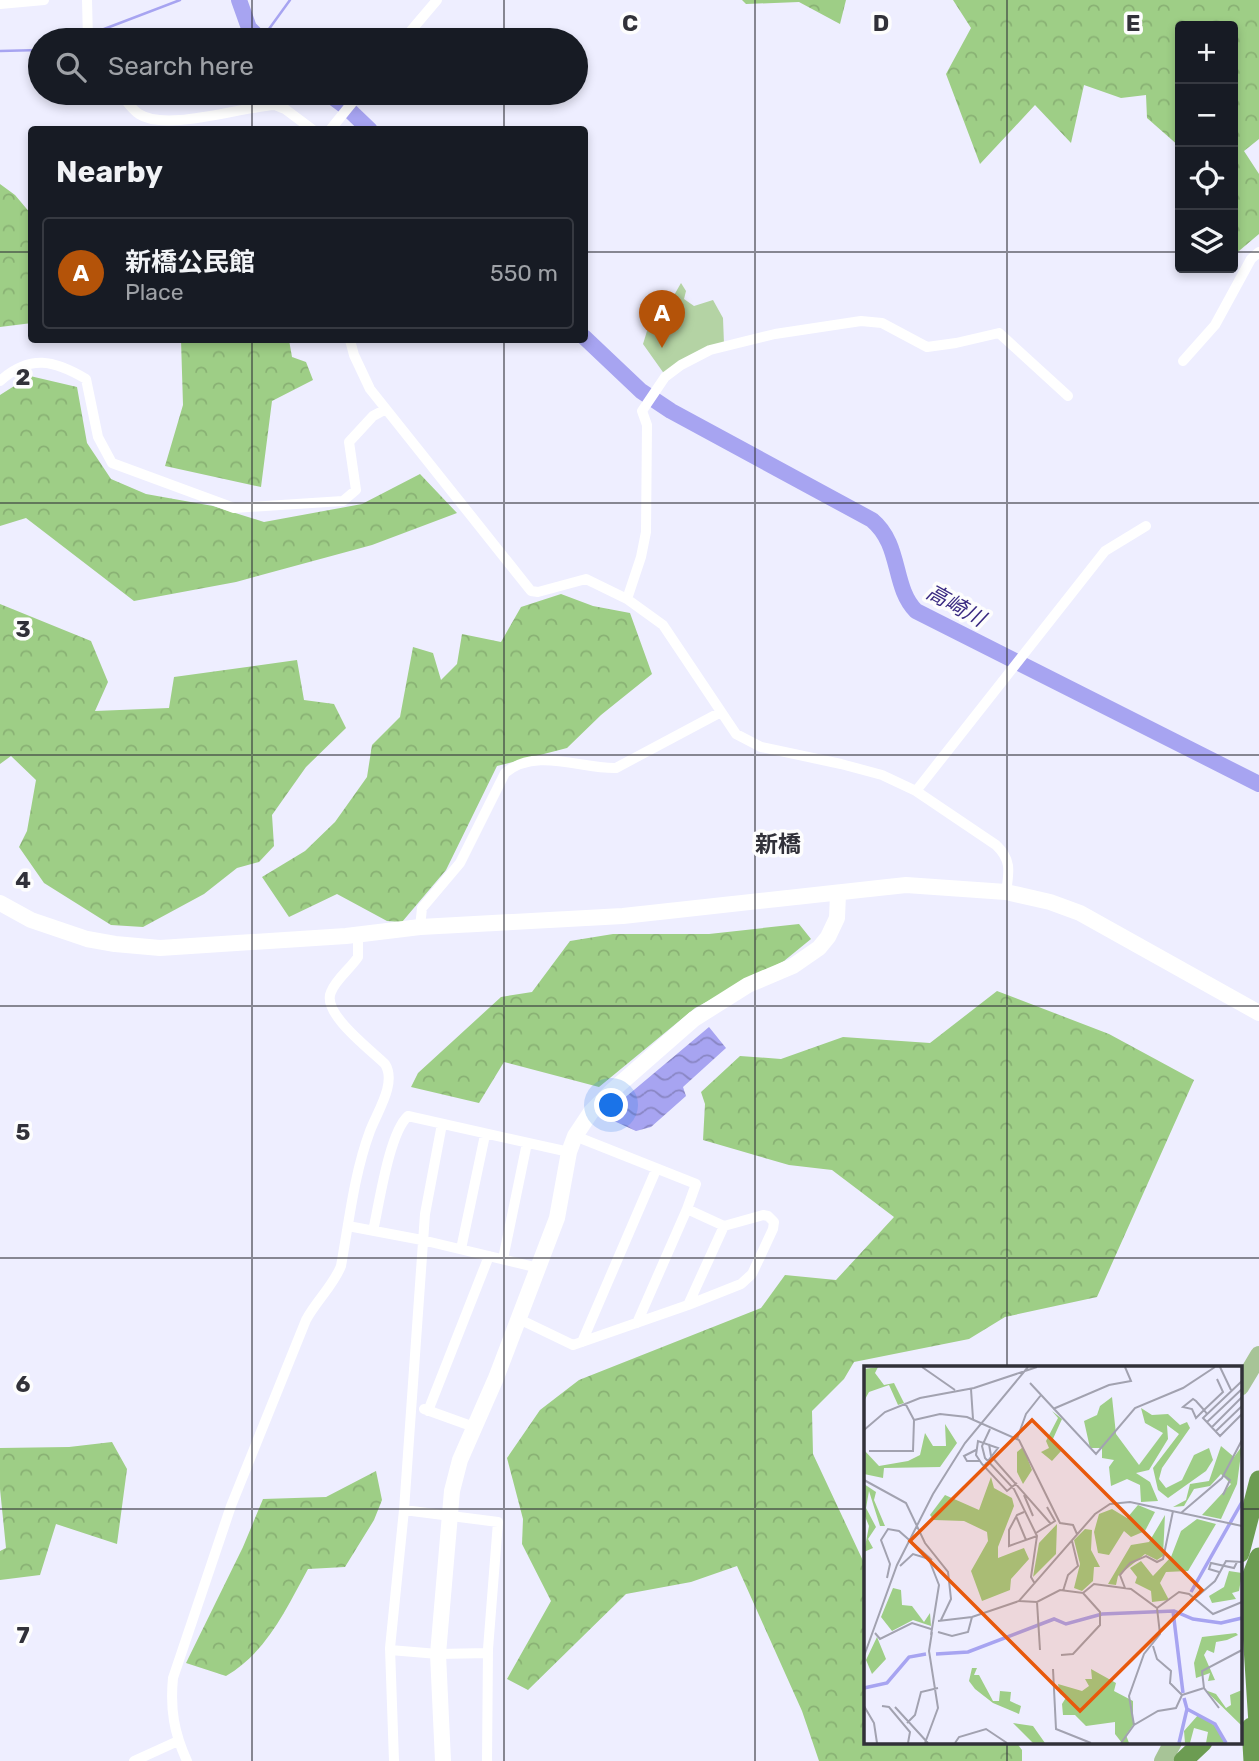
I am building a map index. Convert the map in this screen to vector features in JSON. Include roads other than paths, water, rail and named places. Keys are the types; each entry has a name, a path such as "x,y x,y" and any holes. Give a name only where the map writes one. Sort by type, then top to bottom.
{"highway":[{"path":"1242,1544 1259,1480"},
{"path":"1253,1761 1256,1735 1250,1600 1252,1575 1259,1557"},
{"path":"1242,1569 1242,1590"},
{"path":"1242,1630 1256,1735"},
{"path":"1170,1760 1199,1744"}],"main road":[{"path":"1242,1370 1259,1342"},
{"path":"1242,1384 1259,1355"}],"street":[{"path":"0,4 44,0"},
{"path":"87,0 88,28"},
{"path":"413,28 437,0"},
{"path":"130,105 152,120 177,121 275,105 285,108 308,126"},
{"path":"333,126 350,105"},
{"path":"1183,361 1215,325 1251,260 1259,252"},
{"path":"627,599 646,532 647,425 642,411 665,377 710,350 775,334 861,321 882,323 927,347 999,332 1068,396"},
{"path":"351,343 363,375 386,409 531,591 538,592 586,579 627,599 663,625 736,734 761,747 868,771 916,791 1002,850 1009,861 1006,892"},
{"path":"0,381 12,369 40,362 63,365 86,379 98,437 112,463 234,508 344,501 356,490 349,442 373,416 386,409"},
{"path":"916,791 1105,551 1146,526"},
{"path":"421,928 422,908 460,863 505,774 515,765 553,760 599,769 616,768 721,712"},
{"path":"0,903 31,920 60,931 115,944 160,948 624,916 906,885 1006,892 1050,902 1080,913 1259,1013"},
{"path":"443,1761 438,1654 452,1490 457,1470 557,1218 569,1152 575,1136 591,1112 694,1018 748,985 793,966 819,948 837,918 838,894"},
{"path":"187,1761 178,1741 171,1704 173,1678 231,1506 306,1320 320,1296 338,1274 363,1149 385,1094 389,1075 384,1064 343,1025 329,1002 335,985 358,957 358,934"},
{"path":"373,1231 390,1154 402,1122 408,1116 569,1152"},
{"path":"394,1761 390,1650 404,1510 422,1240 442,1124"},
{"path":"461,1249 485,1135"},
{"path":"575,1136 696,1184 637,1323"},
{"path":"503,1259 527,1143"},
{"path":"582,1342 656,1170"},
{"path":"519,1319 573,1345 741,1284 752,1274 774,1222 763,1215 724,1226 687,1209"},
{"path":"348,1226 422,1240 539,1268"},
{"path":"688,1305 724,1226"},
{"path":"428,1411 489,1256"},
{"path":"411,1405 474,1427"},
{"path":"404,1510 498,1522 488,1653 487,1761"},
{"path":"390,1650 438,1654 488,1653"},
{"path":"134,1761 178,1741"}],"water":[{"path":"709,1027 726,1048 683,1087 686,1096 651,1127 636,1131 603,1116"}],"waterway":[{"path":"107,28 180,0"},
{"name":"高崎川","path":"239,0 249,28"},
{"path":"270,28 290,0"},
{"path":"0,51 28,50"},
{"name":"高崎川","path":"343,105 366,126"},
{"name":"高崎川","path":"588,341 641,391 671,411 872,520 888,541 903,590 916,611 1259,784"}],"place":[{"name":"新橋公民館","path":"662,348"}],"district":[{"name":"新橋","path":"778,844"}]}
